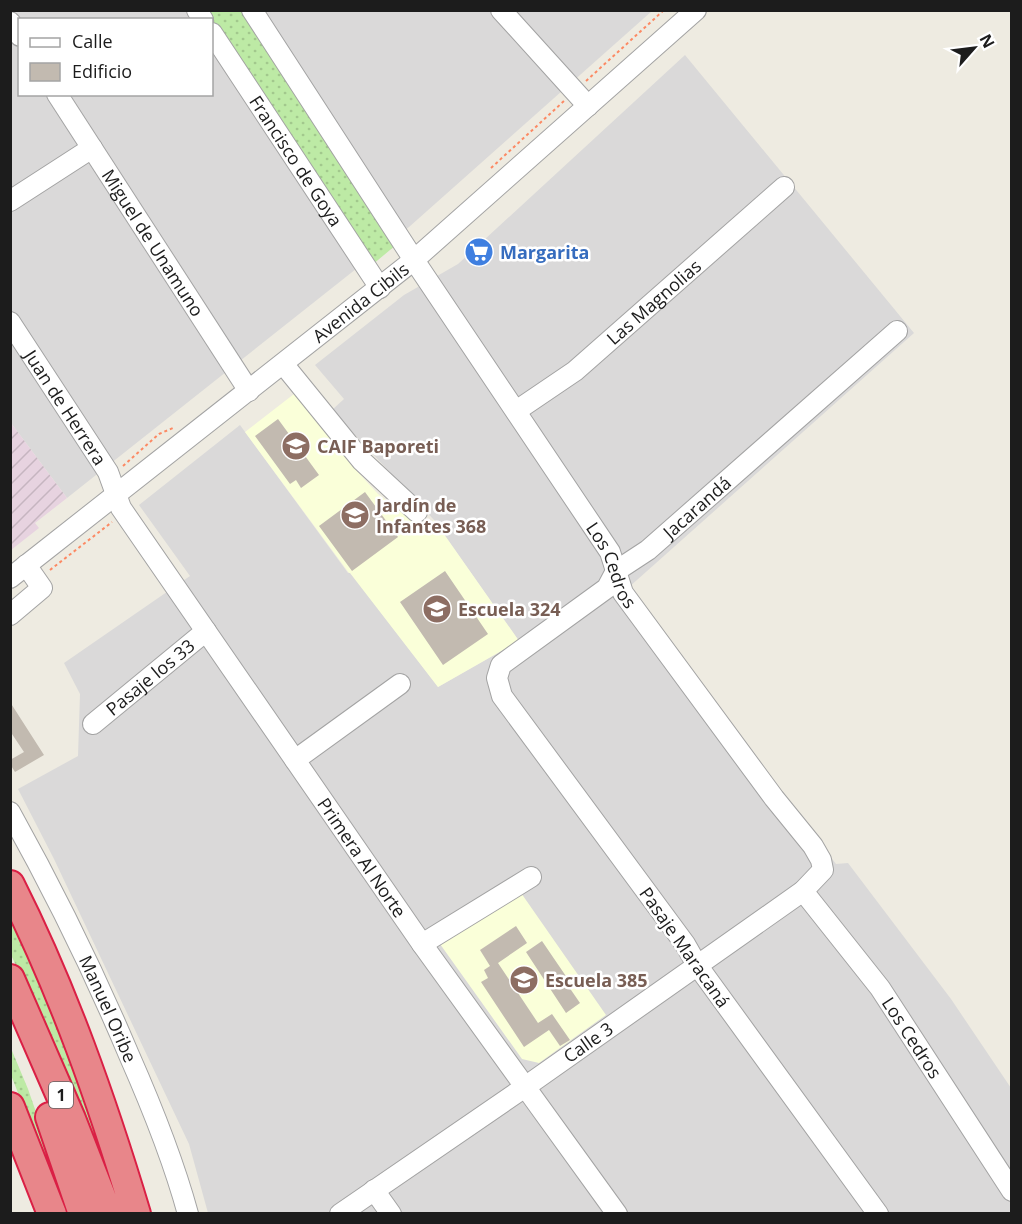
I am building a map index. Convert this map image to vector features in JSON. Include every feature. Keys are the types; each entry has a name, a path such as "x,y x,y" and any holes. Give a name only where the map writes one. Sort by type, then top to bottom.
{"highway":[{"path":"10,885 60,994 113,1136 136,1214"},
{"name":"1","path":"10,979 71,1119 108,1214"},
{"name":"1","path":"10,1020 54,1126 83,1214"},
{"path":"10,1107 52,1214"}],"street":[{"path":"252,10 414,260"},
{"path":"501,10 588,106"},
{"name":"Avenida Cibils","path":"10,578 284,365 414,260 696,10"},
{"name":"Francisco de Goya","path":"213,35 380,288"},
{"name":"Miguel de Unamuno","path":"58,96 249,392"},
{"path":"10,201 92,148"},
{"name":"Las Magnolias","path":"516,411 574,371 784,187"},
{"name":"Los Cedros","path":"414,260 610,552 623,593 813,846 821,860"},
{"name":"Juan de Herrera","path":"10,322 108,472 117,495"},
{"name":"Jacarandá","path":"497,678 501,665 607,588 616,571 648,550 897,331"},
{"path":"284,365 362,461 417,512"},
{"name":"Primera Al Norte","path":"117,495 121,508 422,945 618,1214"},
{"path":"10,615 42,588 26,565"},
{"name":"Pasaje los 33","path":"93,724 206,631"},
{"name":"Pasaje Maracaná","path":"497,678 502,696 685,944 697,965 878,1214"},
{"path":"295,760 400,684"},
{"name":"Manuel Oribe","path":"10,812 42,869 106,1000 163,1135 188,1214"},
{"name":"Calle 3","path":"340,1214 804,891 823,870 821,860"},
{"path":"422,945 531,877"},
{"name":"Los Cedros","path":"804,891 880,988 1011,1191"},
{"path":"374,1190 391,1214"}],"shaded area":[{"path":"11,11 652,11 409,227 67,498 11,423"},
{"path":"685,55 914,333 628,588 836,864 848,863 951,999 1011,1088 1011,1213 208,1213 189,1144 54,859 18,789 78,756 80,694 64,663 190,576 139,505 240,425 348,573 350,572 438,687 519,641 434,520 332,410 344,399 315,365 404,295 458,264"},
{"path":"294,394 378,494 423,528 434,520 519,641 438,687 349,573 245,432"},
{"path":"11,423 67,498 35,523 39,528 11,550"},
{"name":"Escuela 385","path":"519,890 606,1015 539,1063 522,1059 440,944 443,937"}],"green space":[{"path":"205,11 249,11 396,245 372,265 368,264 213,23 213,18 210,18"},
{"path":"10,916 39,979 111,1158 118,1213 26,986 11,955"},
{"path":"10,1046 28,1089 71,1213 65,1213 11,1075"}],"building":[{"path":"278,419 319,475 301,488 296,480 290,484 255,436"},
{"path":"365,492 398,537 352,571 319,526"},
{"path":"445,571 488,634 443,665 400,602"},
{"path":"10,702 44,755 15,772 10,760 24,752 10,731"},
{"path":"516,926 527,943 498,963 538,1023 552,1014 570,1040 560,1046 549,1030 524,1047 481,982 488,978 484,970 490,966 480,950"},
{"path":"542,941 572,985 569,987 580,1003 566,1013 526,952"}],"place":[{"name":"Margarita","path":"479,252"},
{"name":"CAIF Baporeti","path":"296,446"},
{"name":"Jardín de Infantes 368","path":"355,515"},
{"name":"Escuela 324","path":"437,609"},
{"name":"Escuela 385","path":"524,980"}]}
